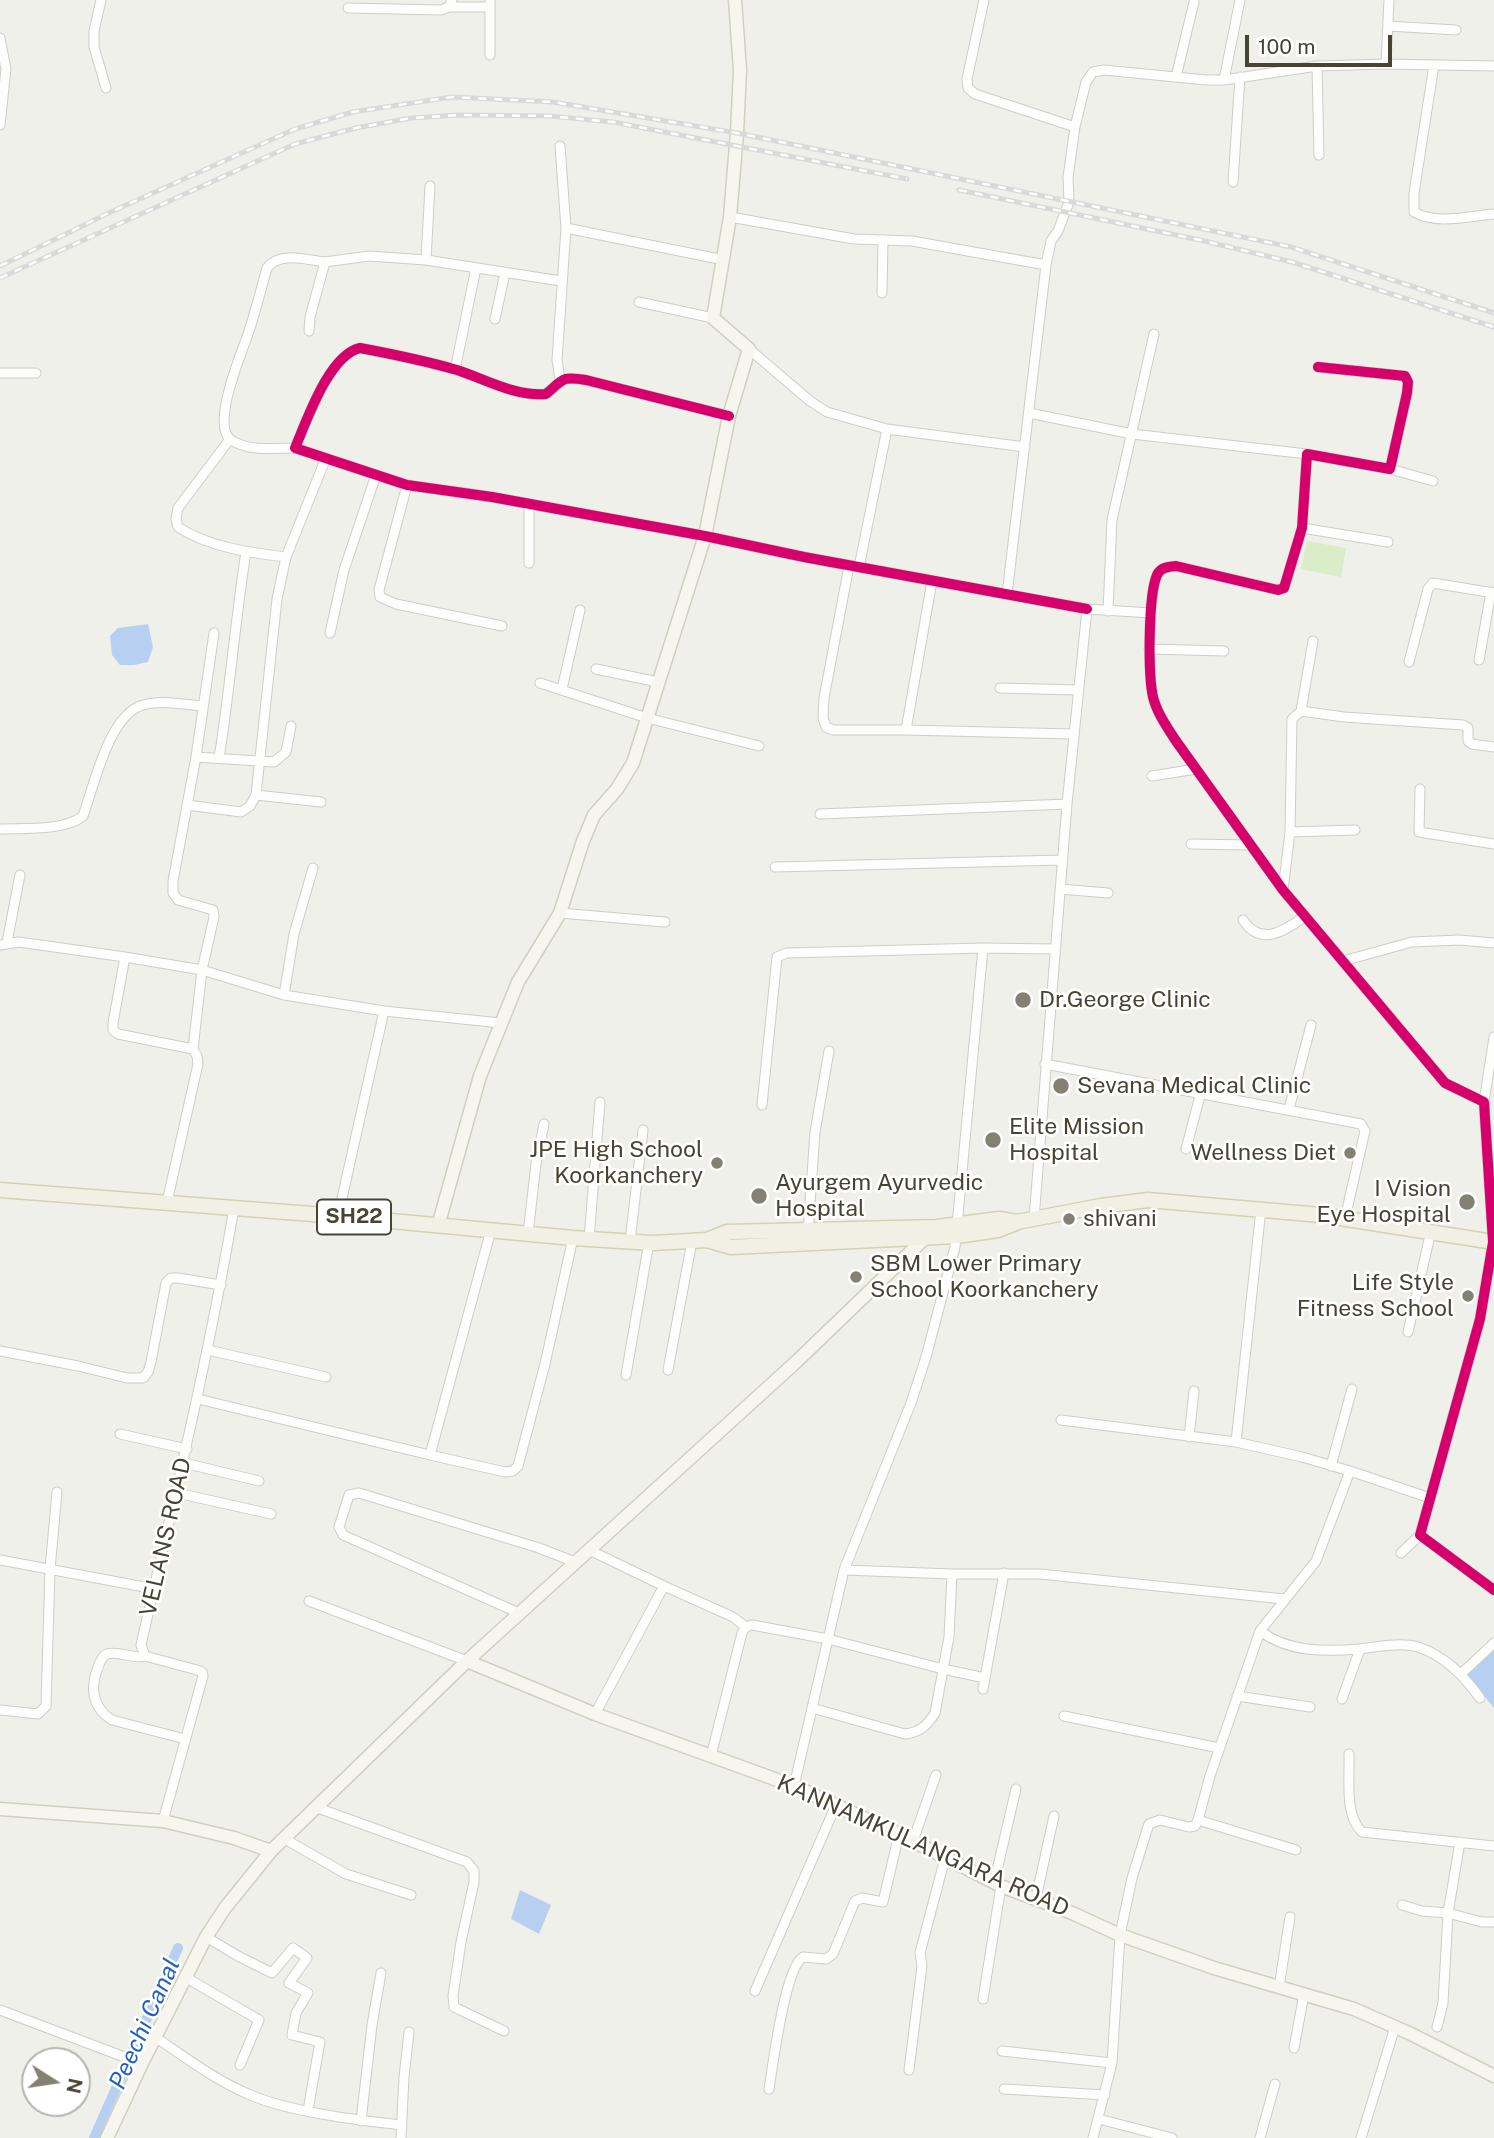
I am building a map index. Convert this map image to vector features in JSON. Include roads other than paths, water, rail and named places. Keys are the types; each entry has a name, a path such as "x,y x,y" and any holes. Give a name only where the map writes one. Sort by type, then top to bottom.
{"main road":[{"name":"SH22","path":"0,1190 649,1242 707,1240 727,1232 937,1227 956,1236"},
{"path":"707,1240 731,1247 956,1236 998,1230 1017,1222 1101,1206 1148,1200 1345,1218 1494,1242"}],"street":[{"path":"101,0 94,31 94,47 106,88"},
{"path":"713,318 730,217 740,70 735,0"},
{"path":"984,0 967,79 968,88 975,94 1075,127"},
{"path":"1224,80 1240,0"},
{"path":"1386,64 1389,0"},
{"path":"1176,77 1194,2"},
{"path":"348,8 441,10 451,3 490,4 491,55"},
{"path":"1388,26 1456,30"},
{"path":"0,38 6,69 0,125"},
{"path":"1434,65 1413,203 1414,212 1422,217 1435,218 1494,214"},
{"path":"1317,66 1319,155"},
{"path":"1007,594 1046,265 1051,241 1058,231 1069,202 1068,177 1075,127 1086,82 1093,72 1104,70 1224,80 1317,66 1494,66"},
{"path":"1233,182 1240,77"},
{"path":"560,146 566,228 557,360 560,379"},
{"path":"426,260 430,186"},
{"path":"730,217 854,239 912,241 1046,265"},
{"path":"566,228 724,260"},
{"path":"882,293 883,240"},
{"path":"561,281 426,260 369,257 325,262 282,258 272,260 232,375 224,422 225,431 230,439 256,449 295,448 407,485 530,504 1087,609 1151,613"},
{"path":"309,331 310,317 325,262"},
{"path":"455,370 475,268"},
{"path":"495,319 505,273"},
{"path":"639,302 713,318 810,401 827,412 887,429 1025,447"},
{"path":"1108,611 1112,520 1154,334"},
{"path":"295,448 323,386 342,357 360,348 455,370 512,390 536,395 546,394 560,379 569,377 729,416"},
{"path":"438,1226 480,1076 518,982 560,913 594,815 617,789 633,763 705,536 729,416 749,349"},
{"path":"1318,367 1405,376 1408,382 1390,469"},
{"path":"0,373 36,373"},
{"path":"1029,412 1132,434 1307,454 1390,469 1433,481"},
{"path":"887,429 824,698 823,718 826,727 834,730 1073,734"},
{"path":"230,439 178,508 177,527 188,534 246,552 286,557"},
{"path":"1307,454 1302,528 1284,588 1278,590 1176,566 1164,568 1157,575 1149,649 1152,695 1158,713 1196,769 1304,917 1445,1083 1484,1102"},
{"path":"187,805 241,812 250,806 256,795 277,599 286,557 326,458"},
{"path":"330,634 344,570 376,475"},
{"path":"407,485 379,590 380,597 396,604 502,626"},
{"path":"529,563 530,504"},
{"path":"1302,528 1388,542"},
{"path":"219,758 231,685 238,604 246,552"},
{"path":"906,730 932,581"},
{"path":"1409,662 1428,589 1433,583 1492,593 1479,660"},
{"path":"1034,1219 1062,860 1087,609"},
{"path":"562,689 580,610"},
{"path":"167,1202 198,1064 193,1049 202,970 215,917 213,910 178,900 173,893 214,633"},
{"path":"1283,890 1290,832 1292,719 1301,711 1313,641"},
{"path":"1149,649 1224,651"},
{"path":"596,669 658,682"},
{"path":"540,683 647,718 759,746"},
{"path":"1000,688 1077,690"},
{"path":"0,829 66,825 83,816 117,726 129,711 141,705 158,702 202,706"},
{"path":"1301,711 1344,718 1463,725 1468,728 1468,741 1472,744 1494,747"},
{"path":"196,757 274,762 286,752 291,726"},
{"path":"1152,776 1196,769"},
{"path":"1420,789 1419,832 1494,844"},
{"path":"256,795 321,802"},
{"path":"820,814 1067,804"},
{"path":"1290,832 1355,830"},
{"path":"1191,844 1250,845"},
{"path":"775,867 1062,860"},
{"path":"284,995 294,934 313,868"},
{"path":"20,875 4,944 19,942 202,970 284,995 384,1011 501,1023"},
{"path":"1060,889 1108,893"},
{"path":"560,913 665,922"},
{"path":"1243,920 1250,931 1263,935 1282,933 1304,917"},
{"path":"1343,961 1412,942 1459,940 1494,943"},
{"path":"794,1786 844,1570 911,1403 926,1357 956,1236 983,948"},
{"path":"762,1105 777,957 787,953 1055,949"},
{"path":"125,957 113,1030 118,1034 193,1049"},
{"path":"338,1216 384,1011"},
{"path":"1289,1109 1311,1025"},
{"path":"1401,1553 1420,1535 1480,1319 1494,1242 1484,1102 1494,1037"},
{"path":"808,1231 815,1132 828,1051"},
{"path":"1045,1064 1361,1124 1365,1131 1345,1218"},
{"path":"1185,1149 1200,1092"},
{"path":"589,1239 600,1102"},
{"path":"528,1234 536,1164 544,1124"},
{"path":"630,1241 643,1130"},
{"name":"VELANS ROAD","path":"145,1656 141,1645 198,1399 234,1208"},
{"path":"1236,1443 1261,1209"},
{"path":"430,1455 491,1230"},
{"path":"1408,1332 1432,1231"},
{"path":"198,1399 430,1455 505,1472 513,1471 518,1466 545,1364 573,1238"},
{"path":"107,2138 135,2059 155,2037 206,1937 225,1908 271,1851 519,1612 796,1362 925,1238"},
{"path":"668,1370 692,1241"},
{"path":"626,1375 649,1242"},
{"path":"0,1351 127,1378 143,1378 151,1362 166,1283 171,1278 178,1278 221,1285"},
{"path":"208,1350 326,1377"},
{"path":"1331,1466 1352,1390"},
{"path":"1189,1437 1194,1391"},
{"path":"1062,1420 1236,1443 1350,1471 1430,1498"},
{"path":"120,1434 187,1449"},
{"path":"184,1463 259,1481"},
{"path":"1093,2138 1112,2063 1119,1935 1132,1878 1149,1824 1160,1820 1195,1826 1260,1632 1316,1561 1350,1471"},
{"path":"0,1710 38,1714 46,1706 50,1569 57,1492"},
{"path":"177,1493 271,1514"},
{"path":"519,1612 343,1535 339,1527 349,1495 359,1493 539,1548 575,1562"},
{"path":"1420,1535 1494,1590"},
{"path":"589,1550 733,1617 746,1627"},
{"path":"0,1560 155,1589"},
{"path":"844,1570 1040,1574 1284,1599"},
{"path":"983,1689 1004,1573"},
{"path":"812,1708 905,1734 918,1732 928,1724 935,1713 949,1637 952,1574"},
{"path":"595,1714 664,1586"},
{"path":"310,1601 467,1661"},
{"path":"711,1756 742,1633 746,1627 752,1625 828,1639 985,1678"},
{"path":"1260,1632 1286,1646 1319,1650 1416,1646 1462,1673 1480,1698"},
{"path":"1462,1673 1494,1643"},
{"path":"1342,1699 1360,1649"},
{"path":"163,1821 202,1683 202,1672 145,1656 139,1658 110,1653 100,1660 92,1685 96,1702 104,1714 112,1720 185,1739"},
{"name":"KANNAMKULANGARA ROAD","path":"467,1661 595,1714 794,1786 899,1834 998,1885 1036,1898 1119,1935 1214,1968 1353,2009 1494,2076"},
{"path":"1237,1696 1310,1707"},
{"path":"1064,1716 1219,1748"},
{"path":"1349,1754 1351,1814 1354,1825 1362,1832 1494,1846"},
{"path":"913,1841 936,1775"},
{"path":"983,1999 998,1885 1016,1790"},
{"path":"755,1991 836,1805"},
{"path":"316,1807 467,1863 474,1871 453,1996 454,2007 504,2031"},
{"path":"0,1809 163,1821 234,1838 271,1851"},
{"path":"1036,1898 1054,1816"},
{"path":"1198,1820 1296,1850"},
{"path":"769,2089 780,2022 794,1965 803,1957 826,1959 833,1954 855,1901 862,1898 883,1902 899,1834"},
{"path":"283,1838 346,1874 411,1895"},
{"path":"1437,2027 1443,2003 1447,1913 1460,1842"},
{"path":"909,2070 922,1966 920,1953 945,1858"},
{"path":"1402,1905 1422,1911 1494,1922"},
{"path":"1279,1987 1290,1917"},
{"path":"206,1937 308,1993 296,2013 292,2035 320,2042 308,2110"},
{"path":"274,1974 293,1948 307,1958 289,1983"},
{"path":"361,2121 372,2025 382,1973"},
{"path":"185,1977 259,2020 240,2066"},
{"path":"1294,2048 1304,1994"},
{"path":"0,2010 135,2059"},
{"path":"1361,2138 1395,2027"},
{"path":"401,2138 409,2032"},
{"path":"155,2037 214,2076 248,2094 361,2121 402,2124"},
{"path":"1002,2051 1112,2063"},
{"path":"1261,2138 1275,2084"},
{"path":"1004,2089 1105,2095"},
{"path":"1099,2119 1172,2138"}],"water":[{"path":"148,624 153,647 148,662 120,665 112,655 110,636 118,628"},
{"path":"1494,1649 1494,1708 1467,1675"},
{"path":"520,1890 551,1905 539,1934 511,1919"}],"waterway":[{"name":"Peechi Canal","path":"94,2138 178,1948"}],"railway":[{"path":"0,266 113,211 295,129 353,112 452,97 553,102 737,133 1291,247 1494,313"},
{"path":"0,278 295,144 356,128 411,118 459,115 550,116 613,122 907,179"},
{"path":"959,190 1292,262 1494,327"}],"place":[{"name":"Dr.George Clinic","path":"1023,1000"},
{"name":"Sevana Medical Clinic","path":"1061,1086"},
{"name":"Elite Mission Hospital","path":"993,1140"},
{"name":"Wellness Diet","path":"1350,1153"},
{"name":"JPE High School Koorkanchery","path":"717,1163"},
{"name":"Ayurgem Ayurvedic Hospital","path":"759,1196"},
{"name":"I Vision Eye Hospital","path":"1467,1202"},
{"name":"shivani","path":"1069,1219"},
{"name":"SBM Lower Primary School Koorkanchery","path":"856,1277"},
{"name":"Life Style Fitness School","path":"1468,1296"}]}
